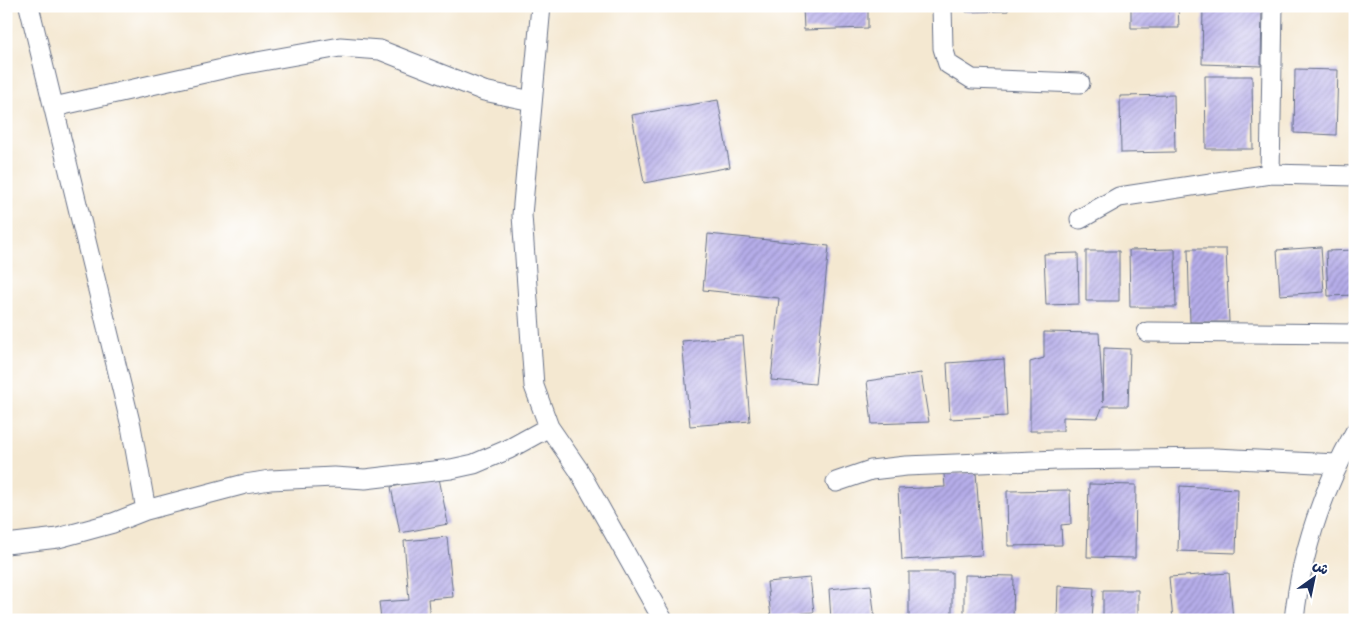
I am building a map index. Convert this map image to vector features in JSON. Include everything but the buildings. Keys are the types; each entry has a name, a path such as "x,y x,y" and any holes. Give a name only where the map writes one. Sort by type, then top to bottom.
{"street":[{"path":"29,6 131,426 146,510"},
{"path":"541,6 522,215 534,386 549,428 578,469 663,620"},
{"path":"942,6 943,48 948,64 972,79 1080,83"},
{"path":"1270,174 1272,6"},
{"path":"54,108 240,65 340,46 380,50 437,70 484,91 532,101"},
{"path":"1080,219 1119,197 1270,174 1355,176"},
{"path":"1147,332 1355,334"},
{"path":"6,544 58,538 113,523 146,510 213,491 270,480 334,477 365,479 451,469 474,464 509,450 549,428"},
{"path":"1294,620 1303,557 1315,520 1337,464 1355,432"},
{"path":"836,482 871,470 906,466 1029,461 1215,458 1337,464"}]}
